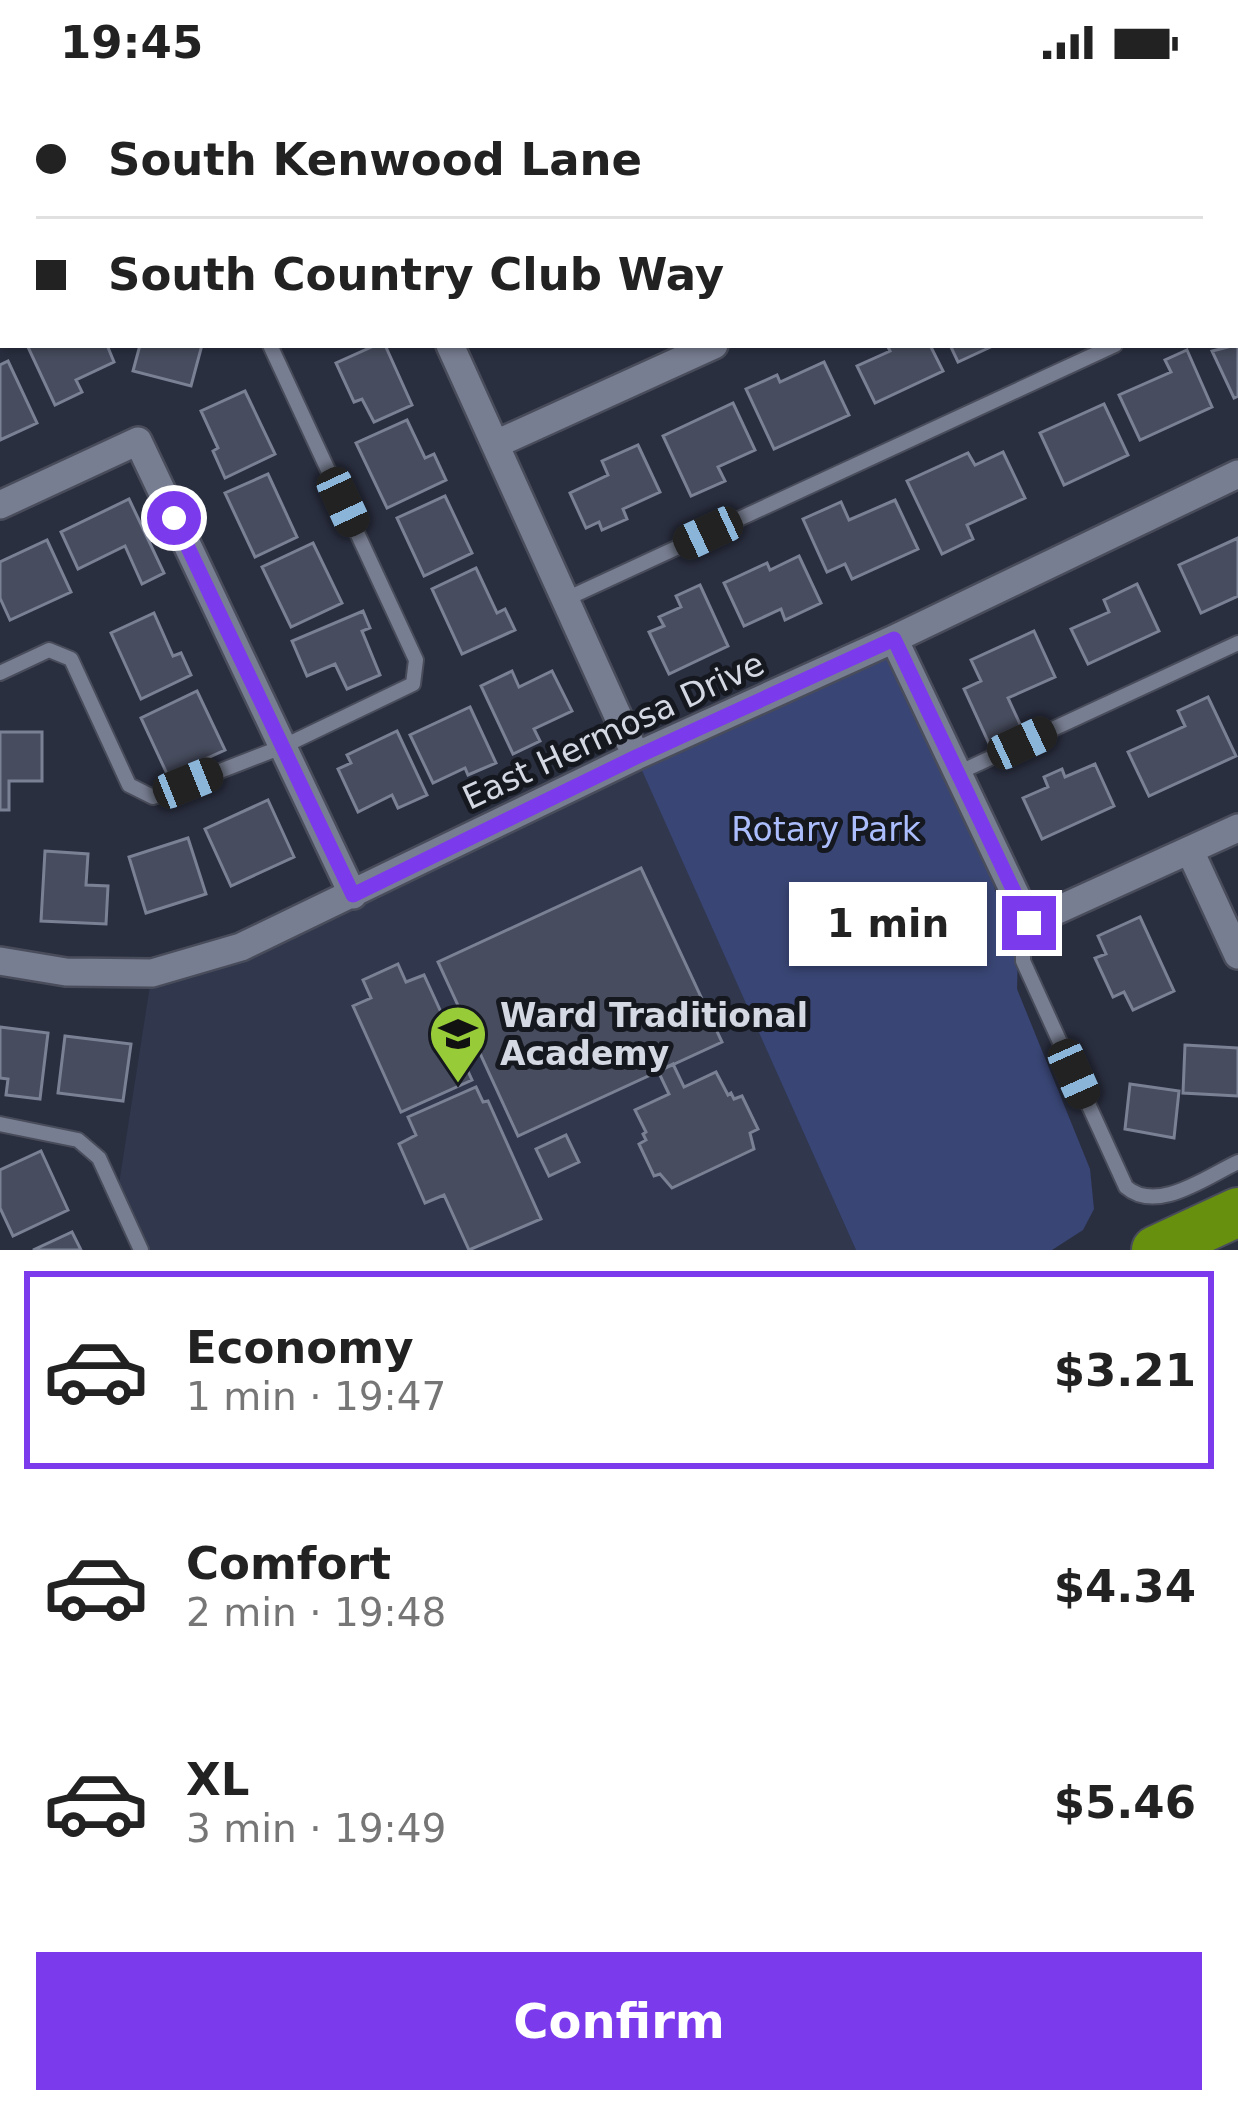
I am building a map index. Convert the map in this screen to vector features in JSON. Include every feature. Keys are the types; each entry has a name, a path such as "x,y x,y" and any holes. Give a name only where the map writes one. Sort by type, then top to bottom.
{"highway":[{"path":"1156,1250 1238,1211"}],"street":[{"path":"451,348 636,757"},
{"path":"496,444 707,348"},
{"path":"0,505 138,441 353,895"},
{"name":"East Hermosa Drive","path":"0,961 66,972 152,973 241,947 1238,474"},
{"path":"894,639 1029,923 1238,828"},
{"path":"1190,851 1238,955"}],"lane":[{"path":"0,673 49,650 71,659 129,785 152,797 283,747 413,685 416,660 271,348"},
{"path":"566,599 1108,348"},
{"path":"958,773 1238,643"},
{"path":"1029,923 1023,937 1023,961 1126,1187 1152,1199 1238,1162"},
{"path":"0,1124 78,1140 99,1158 140,1250"}],"shaded area":[{"name":"Ward Traditional Academy","path":"636,756 856,1250 141,1250 117,1197 152,973"}],"green space":[{"name":"Rotary Park","path":"894,639 958,773 1005,921 1029,934 1018,952 1017,989 1090,1169 1094,1209 1083,1230 1052,1250 856,1250 636,757"}],"building":[{"path":"28,348 108,348 114,362 76,380 82,392 55,405"},
{"path":"139,348 201,348 191,386 133,371"},
{"path":"369,348 386,348 412,405 374,422 362,399 354,402 336,363"},
{"path":"932,348 943,371 875,403 857,366 890,351"},
{"path":"951,348 988,348 958,362"},
{"path":"1238,348 1238,396 1234,398 1212,351"},
{"path":"1187,350 1212,407 1140,440 1119,395 1171,372 1165,360"},
{"path":"8,361 37,423 0,440 0,365"},
{"path":"824,362 849,415 774,449 746,389 777,375 780,382"},
{"path":"245,391 275,454 225,478 201,411"},
{"path":"733,403 755,450 718,467 725,481 691,496 663,436"},
{"path":"1104,404 1128,455 1064,485 1040,433"},
{"path":"407,420 425,458 434,454 446,480 387,508 356,443"},
{"path":"638,445 660,492 623,509 627,519 602,530 599,522 586,528 570,493 608,475 602,461"},
{"path":"1003,452 1025,498 967,525 973,539 942,554 907,481 968,453 975,465"},
{"path":"268,474 297,537 255,557 225,493"},
{"path":"445,496 472,553 424,576 397,518"},
{"path":"129,499 164,573 142,584 125,546 78,569 61,532"},
{"path":"895,500 918,549 852,579 845,564 827,572 803,519 841,502 849,520"},
{"path":"1238,538 1238,596 1201,613 1179,565"},
{"path":"47,540 71,592 10,620 0,598 0,562"},
{"path":"313,543 342,603 291,627 262,567"},
{"path":"799,556 821,603 785,620 781,609 744,626 724,583 767,563 770,570"},
{"path":"476,568 497,613 505,609 515,630 462,654 432,589"},
{"path":"1137,584 1159,631 1088,664 1071,629 1109,612 1104,600"},
{"path":"700,585 728,646 669,674 649,632 664,626 659,617 681,607 676,596"},
{"path":"363,611 370,628 362,631 380,675 347,689 335,664 307,676 292,641"},
{"path":"154,613 173,656 181,653 191,675 141,699 111,633"},
{"path":"1034,631 1055,677 1008,698 1025,735 992,750 964,689 981,681 971,660"},
{"path":"512,671 519,687 552,671 572,711 534,729 540,741 513,754 481,686"},
{"path":"197,691 225,750 168,776 141,718"},
{"path":"1208,697 1236,756 1149,796 1128,752 1185,726 1178,711"},
{"path":"470,707 496,763 468,775 465,768 433,783 410,735"},
{"path":"397,731 427,795 398,808 392,795 358,812 338,769 351,763 347,755"},
{"path":"0,732 42,732 42,781 9,781 9,810 0,810"},
{"path":"1095,764 1114,806 1042,839 1023,798 1048,787 1044,777 1062,769 1065,777"},
{"path":"268,800 294,857 231,886 205,829"},
{"path":"188,838 206,894 146,913 129,857"},
{"path":"45,851 88,854 86,885 108,886 106,924 41,921"},
{"path":"641,868 722,1042 518,1136 438,962"},
{"path":"1140,917 1174,991 1133,1010 1124,992 1113,997 1095,958 1106,954 1098,936"},
{"path":"398,964 406,982 424,975 472,1080 401,1112 353,1006 371,998 363,980"},
{"path":"0,1027 48,1033 40,1099 6,1095 8,1079 0,1078"},
{"path":"65,1036 131,1044 123,1101 58,1093"},
{"path":"1185,1045 1238,1048 1238,1096 1183,1093"},
{"path":"673,1064 684,1087 716,1072 728,1095 742,1096 758,1129 750,1133 754,1149 672,1188 660,1174 654,1176 639,1144 646,1140 646,1132 635,1110 669,1094 658,1071"},
{"path":"1130,1084 1179,1091 1174,1138 1125,1129"},
{"path":"476,1087 483,1102 488,1101 541,1219 469,1250 444,1195 425,1203 399,1144 416,1135 408,1117"},
{"path":"566,1135 579,1162 549,1176 536,1149"},
{"path":"41,1151 68,1210 13,1236 0,1208 0,1170"},
{"path":"72,1232 81,1250 33,1250"}],"place":[{"name":"Ward Traditional Academy","path":"458,1085"}],"route":[{"path":"174,518 353,895 636,757 894,639 1029,923"}]}
